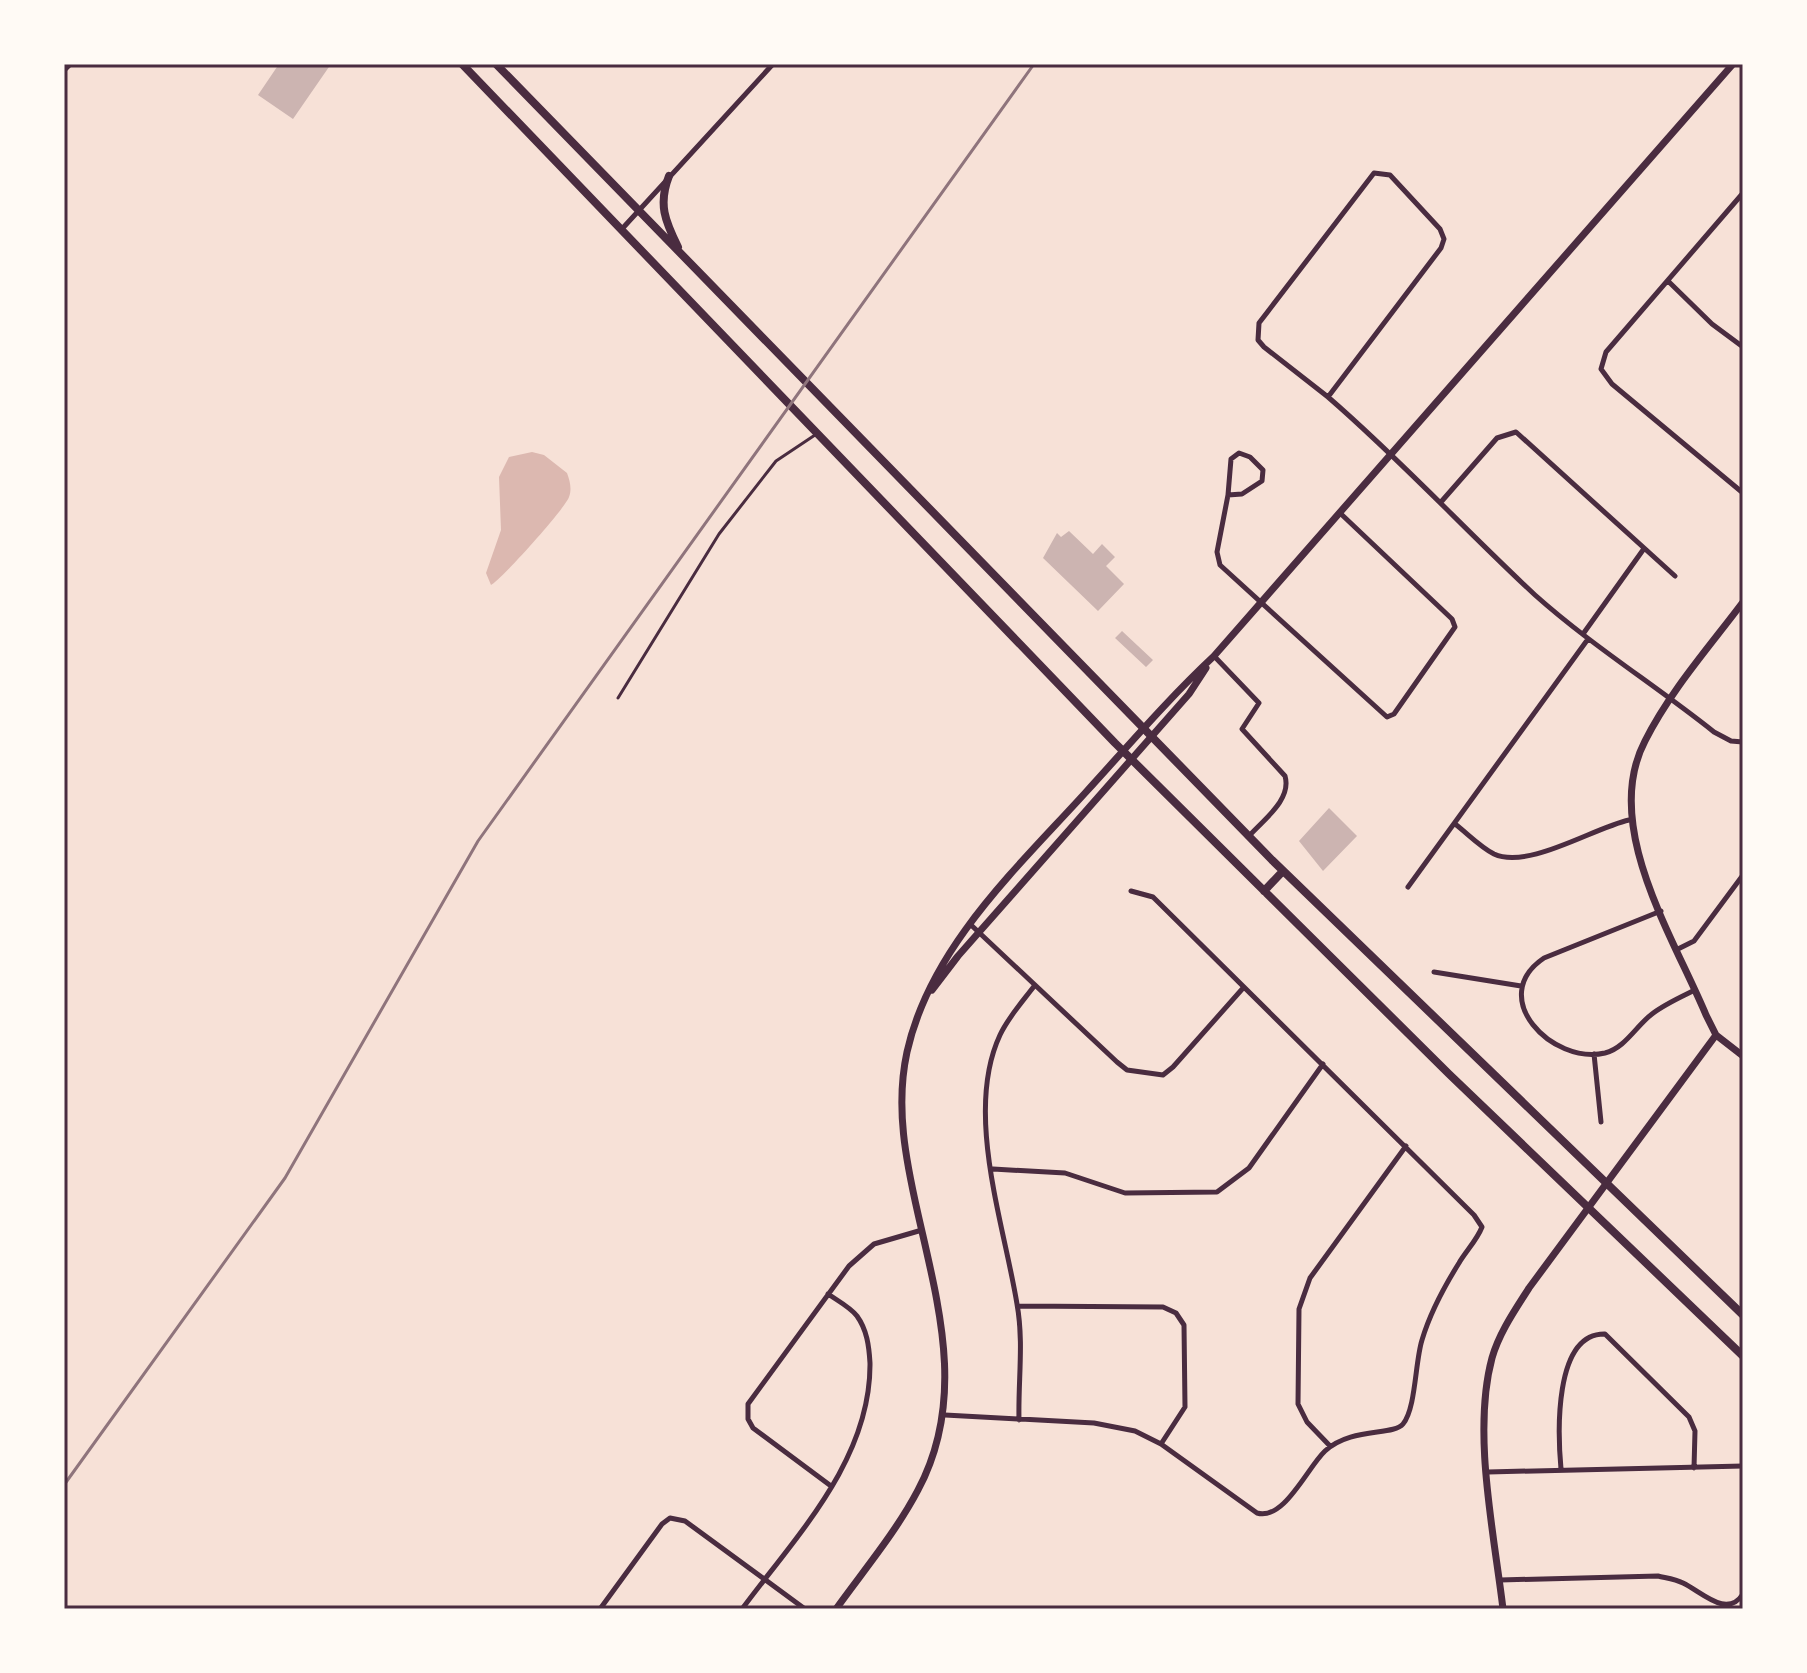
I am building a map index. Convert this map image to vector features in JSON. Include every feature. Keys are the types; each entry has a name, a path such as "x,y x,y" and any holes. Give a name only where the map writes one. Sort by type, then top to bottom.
{"main road":[{"path":"462,64 1123,751 1743,1356"},
{"path":"496,64 1248,836 1743,1315"},
{"path":"669,176 662,193 663,213 681,255"},
{"path":"1264,891 1283,871"}],"street":[{"path":"64,69 69,64"},
{"path":"621,230 637,208 741,103 773,64"},
{"path":"836,1609 918,1491 938,1445 945,1415 946,1352 902,1136 906,1053 942,962 970,924 1123,751 1214,656 1733,64"},
{"path":"1328,397 1441,248 1444,239 1430,218 1390,175 1382,172 1366,179 1259,323 1258,340 1392,453 1536,595 1714,732 1743,742"},
{"path":"1743,193 1606,352 1601,369 1612,384 1743,493"},
{"path":"1668,281 1712,324 1743,347"},
{"path":"1441,502 1497,438 1516,432 1675,576"},
{"path":"1228,495 1242,494 1262,481 1263,470 1250,457 1239,453 1231,459 1217,552 1220,565 1262,600 1380,714 1387,717 1394,714 1455,627 1452,619 1339,512"},
{"path":"1408,887 1455,824 1643,550"},
{"path":"1743,602 1672,698 1638,757 1630,788 1629,820 1636,851 1716,1035 1743,1056"},
{"path":"924,1002 979,932 1189,694 1214,656"},
{"path":"1214,656 1259,703 1242,729 1285,776 1287,784 1286,794 1248,836"},
{"path":"1455,824 1494,854 1515,859 1533,856 1604,826 1629,820"},
{"path":"1678,949 1694,941 1743,875"},
{"path":"945,1415 1113,1426 1161,1444 1263,1515 1280,1508 1330,1446 1346,1436 1394,1430 1402,1425 1411,1402 1416,1362 1429,1322 1449,1278 1482,1227 1406,1146 1153,897 1131,891"},
{"path":"1661,911 1531,966 1521,986 1527,1016 1545,1037 1562,1049 1594,1054 1614,1049 1651,1015 1695,990"},
{"path":"970,924 1117,1062 1127,1070 1152,1076 1163,1075 1173,1067 1244,987"},
{"path":"1434,972 1521,986"},
{"path":"1019,1420 1022,1360 1018,1306 984,1108 987,1073 1000,1033 1035,985"},
{"path":"1503,1609 1482,1420 1493,1355 1515,1310 1716,1035"},
{"path":"1594,1054 1601,1122"},
{"path":"993,1169 1065,1173 1125,1193 1217,1192 1249,1168 1323,1064"},
{"path":"1330,1446 1307,1422 1298,1404 1299,1309 1310,1278 1406,1146"},
{"path":"831,1486 753,1428 747,1412 748,1404 828,1294 866,1250 882,1241 922,1230"},
{"path":"742,1609 831,1486 858,1435 870,1373 863,1326 848,1307 828,1294"},
{"path":"1018,1306 1163,1307 1176,1313 1184,1325 1185,1407 1161,1444"},
{"path":"1561,1469 1556,1416 1565,1373 1584,1340 1595,1334 1605,1334 1689,1417 1695,1431 1694,1468"},
{"path":"1488,1472 1743,1466"},
{"path":"600,1609 662,1524 670,1518 685,1521 805,1609"},
{"path":"1500,1580 1658,1576 1679,1581 1729,1606 1743,1594"}],"lane":[{"path":"618,698 719,534 776,461 817,434"}],"shaded area":[{"path":"532,452 544,455 567,473 569,497 532,544 491,585 486,573 501,530 499,477 509,457"}],"building":[{"path":"279,64 331,64 293,119 258,95"},
{"path":"1069,531 1093,554 1102,544 1115,557 1106,566 1124,584 1098,611 1043,558 1057,533 1061,537"},
{"path":"1122,631 1153,660 1146,667 1115,638"},
{"path":"1329,808 1357,836 1323,871 1299,841"}],"railway":[{"path":"64,1485 285,1178 478,841 1034,64"}]}
